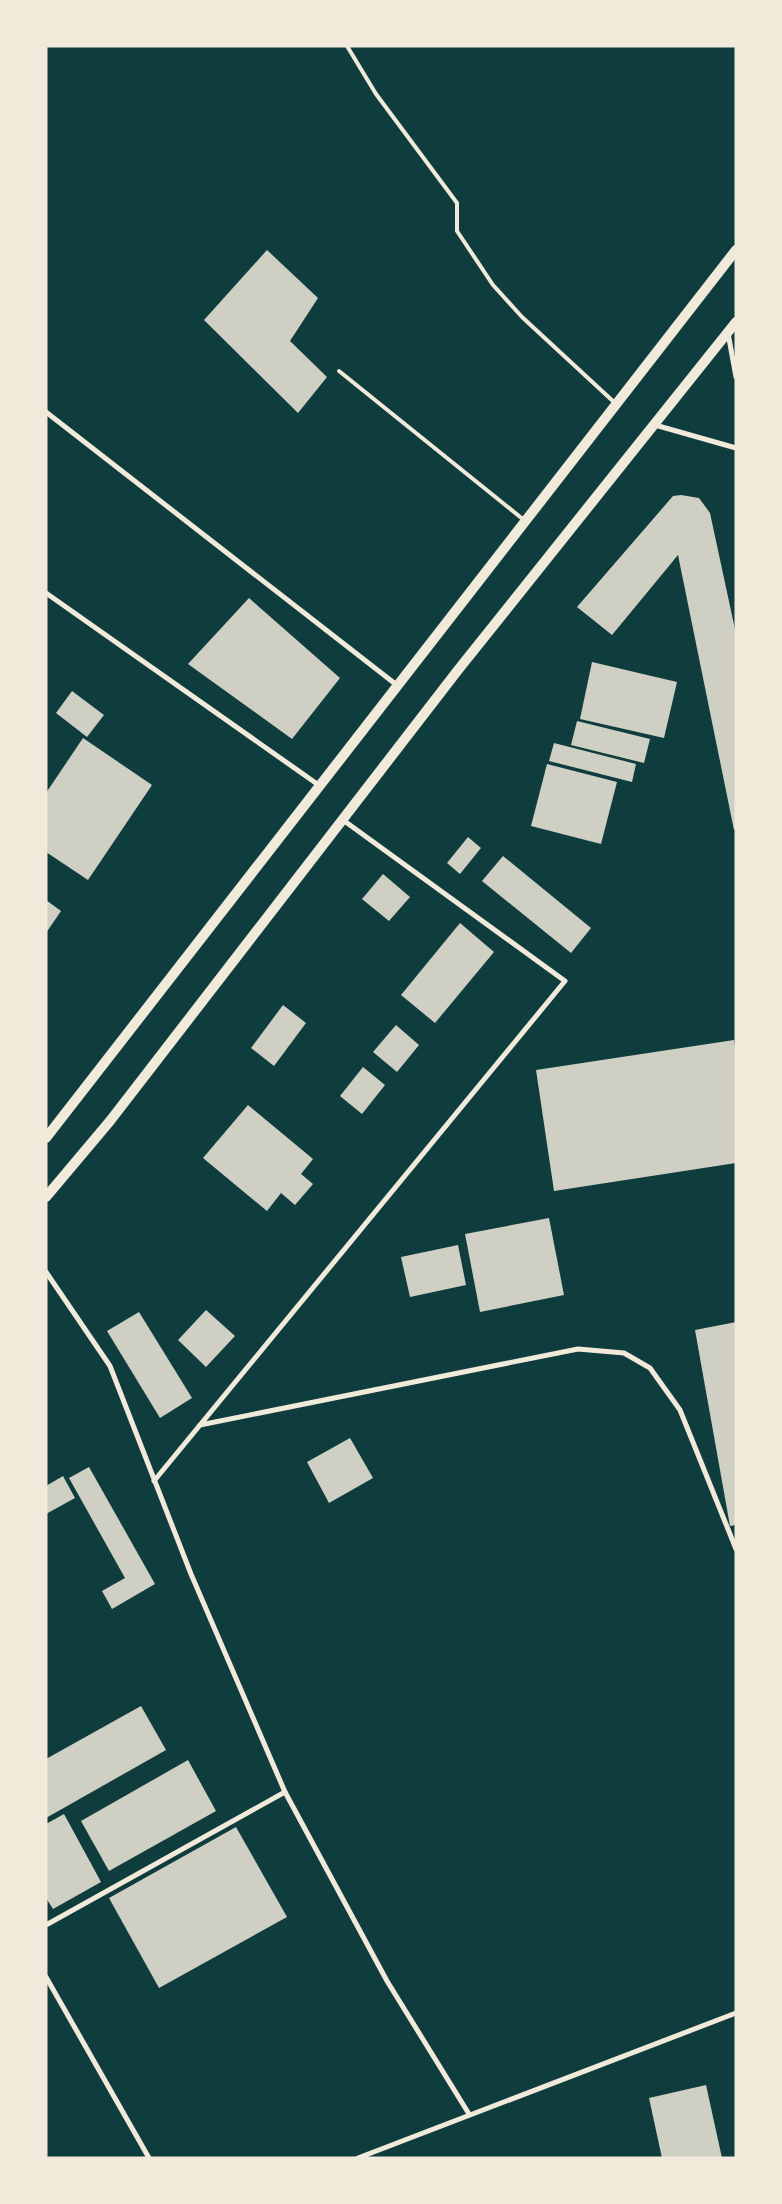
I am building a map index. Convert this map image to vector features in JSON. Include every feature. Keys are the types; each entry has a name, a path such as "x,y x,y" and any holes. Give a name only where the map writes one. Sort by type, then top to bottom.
{"main road":[{"path":"46,1138 736,250"},
{"path":"46,1197 110,1120 458,670 736,322"}],"street":[{"path":"728,332 736,377"},
{"path":"46,412 398,687"},
{"path":"654,424 736,448"},
{"path":"46,593 320,787"},
{"path":"154,1481 565,981 343,820"},
{"path":"46,1272 110,1366 191,1574 285,1792 386,1981 469,2114"},
{"path":"200,1425 578,1349 624,1352 650,1368 680,1410 736,1550"},
{"path":"46,1925 285,1792"},
{"path":"46,1977 48,1984 149,2158"},
{"path":"358,2158 736,2013"}],"lane":[{"path":"347,46 376,94 457,203 456,231 493,285 522,317 617,404"},
{"path":"339,371 526,521"}],"building":[{"path":"267,250 318,298 290,341 327,377 298,413 204,320"},
{"path":"681,495 699,498 710,513 736,634 736,829 734,830 678,555 612,635 577,607 673,496"},
{"path":"249,598 340,678 292,739 188,664"},
{"path":"592,662 677,682 664,738 580,719"},
{"path":"72,691 104,715 87,737 56,713"},
{"path":"577,721 650,739 644,763 571,745"},
{"path":"83,738 152,785 88,880 46,852 46,793"},
{"path":"554,743 636,764 632,782 549,761"},
{"path":"547,764 617,782 601,844 531,826"},
{"path":"468,837 481,848 460,874 447,863"},
{"path":"503,856 591,928 571,953 482,881"},
{"path":"383,874 410,897 389,921 362,899"},
{"path":"46,900 61,911 46,933"},
{"path":"460,923 494,952 435,1023 401,995"},
{"path":"283,1005 306,1023 274,1066 251,1048"},
{"path":"396,1025 419,1045 397,1072 373,1052"},
{"path":"734,1040 736,1054 736,1163 554,1191 536,1070"},
{"path":"363,1067 385,1085 362,1114 340,1096"},
{"path":"248,1105 313,1159 301,1174 313,1184 295,1205 281,1193 267,1211 203,1158"},
{"path":"549,1218 564,1295 480,1312 465,1234"},
{"path":"458,1245 466,1285 410,1297 401,1257"},
{"path":"206,1310 235,1336 206,1367 178,1340"},
{"path":"139,1312 192,1398 160,1418 107,1331"},
{"path":"736,1322 736,1525 730,1526 695,1330"},
{"path":"350,1438 373,1478 329,1503 307,1462"},
{"path":"89,1467 155,1584 112,1609 102,1591 125,1578 69,1478"},
{"path":"63,1476 75,1498 46,1514 46,1486"},
{"path":"141,1706 166,1750 46,1818 46,1759"},
{"path":"188,1760 216,1811 109,1871 81,1821"},
{"path":"64,1814 101,1882 53,1909 46,1898 46,1824"},
{"path":"236,1827 287,1917 159,1988 109,1898"},
{"path":"706,2085 722,2158 662,2158 649,2098"}]}
